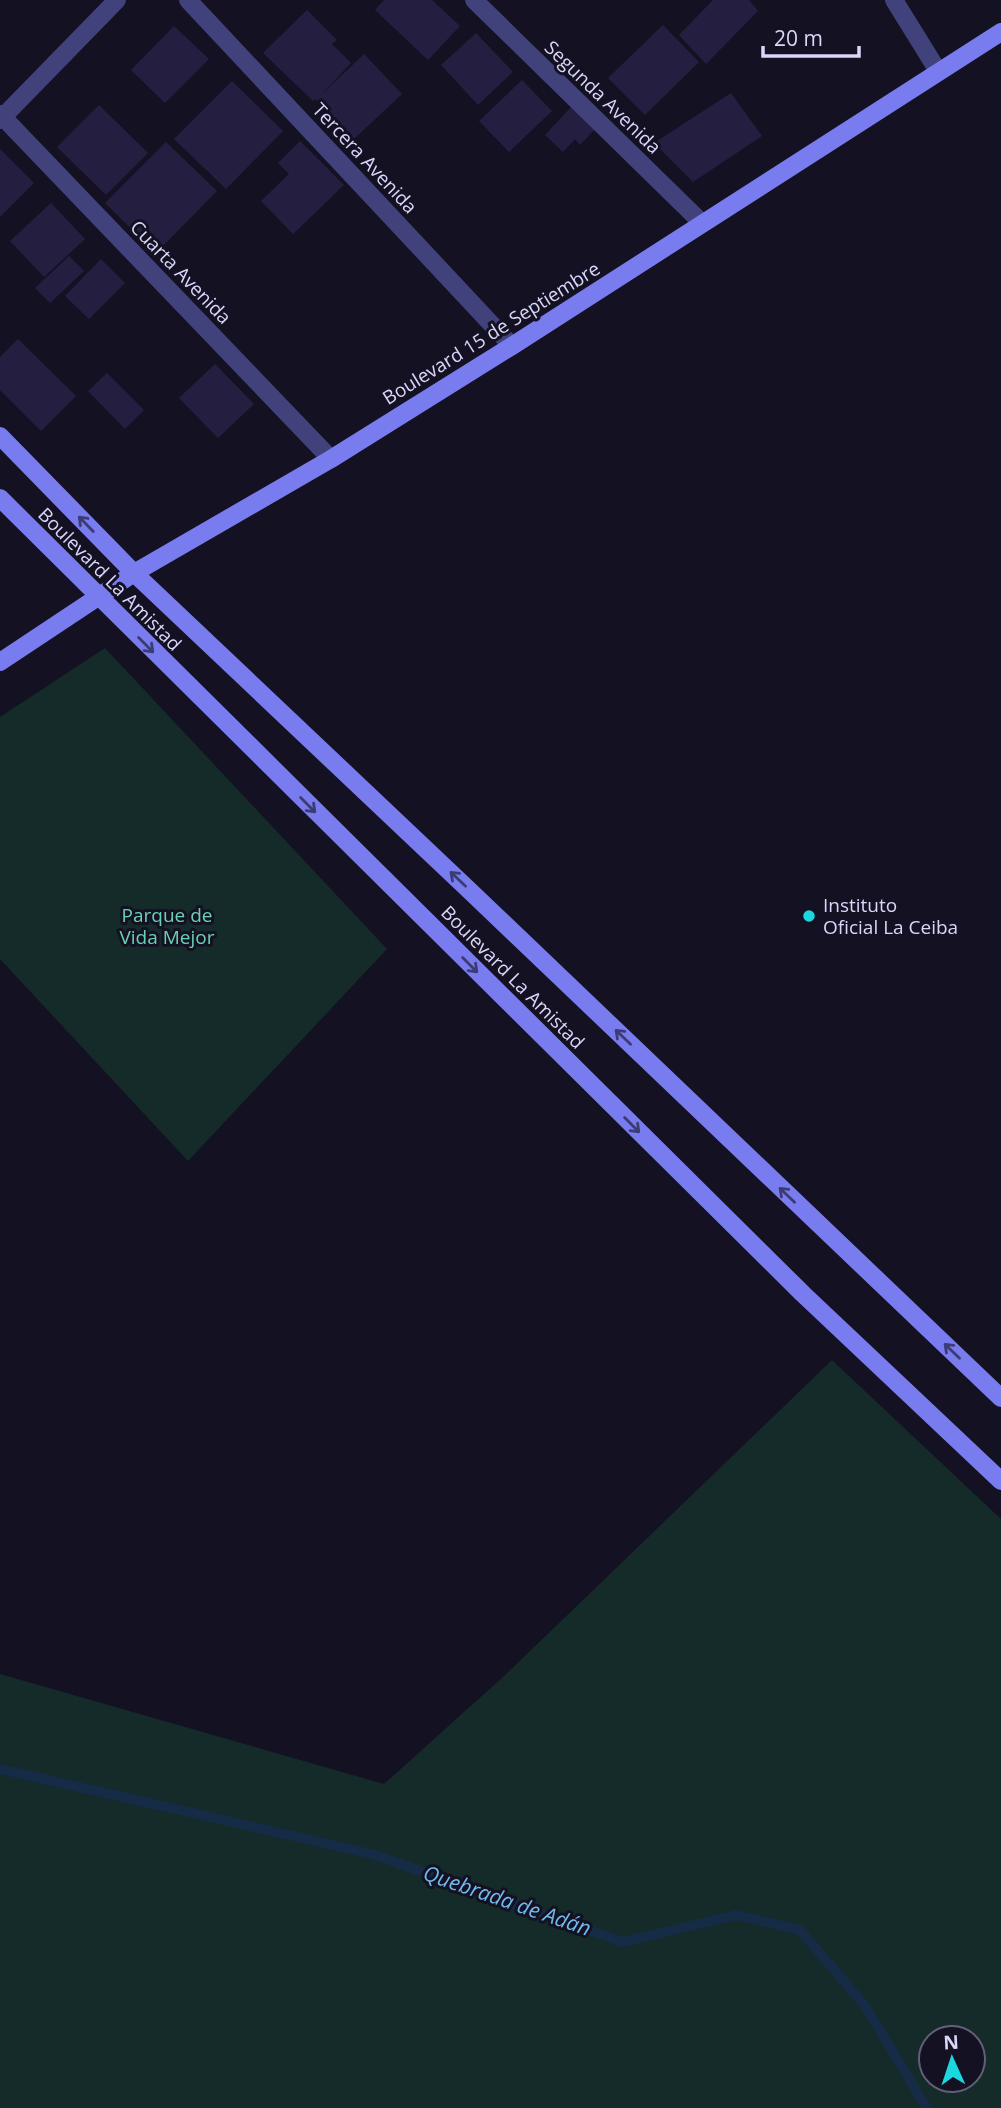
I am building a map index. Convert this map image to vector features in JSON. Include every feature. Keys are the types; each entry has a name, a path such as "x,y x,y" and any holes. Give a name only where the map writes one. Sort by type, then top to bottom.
{"street":[{"path":"1,117 117,0"},
{"name":"Tercera Avenida","path":"188,0 512,346"},
{"name":"Segunda Avenida","path":"474,0 702,223"},
{"path":"894,0 938,71"},
{"name":"Boulevard 15 de Septiembre","path":"0,662 134,573 331,459 512,346 1001,32"},
{"name":"Cuarta Avenida","path":"1,117 331,459"},
{"name":"Boulevard La Amistad","path":"0,436 134,573 1001,1398"},
{"name":"Boulevard La Amistad","path":"0,498 803,1294 1001,1481"}],"green space":[{"name":"Parque de Vida Mejor","path":"105,648 387,949 188,1161 0,959 0,717"},
{"path":"832,1360 1001,1519 1001,2108 0,2108 0,1674 384,1784 504,1676"}],"building":[{"path":"384,0 432,0 460,26 428,60 375,10"},
{"path":"713,0 749,0 758,11 706,64 679,35"},
{"path":"307,10 337,40 332,44 351,63 322,94 364,54 402,94 354,139 316,99 313,101 263,53"},
{"path":"663,25 699,62 645,115 608,78"},
{"path":"174,26 209,59 165,103 131,70"},
{"path":"476,33 513,72 478,105 441,65"},
{"path":"522,80 552,111 509,152 479,121"},
{"path":"232,81 283,131 226,189 174,139"},
{"path":"731,93 762,136 693,182 654,143"},
{"path":"99,105 148,153 106,195 57,147"},
{"path":"573,105 597,127 580,145 575,139 563,152 545,135"},
{"path":"300,141 344,185 293,234 261,201 289,174 278,163"},
{"path":"166,142 217,191 156,253 105,203"},
{"path":"0,149 34,183 0,217"},
{"path":"51,203 85,239 44,277 10,241"},
{"path":"69,256 84,271 50,303 35,288"},
{"path":"101,259 125,283 89,319 65,296"},
{"path":"18,339 76,396 41,431 0,390 0,357"},
{"path":"215,364 254,404 218,438 179,398"},
{"path":"107,373 144,410 125,429 88,391"}],"waterway":[{"name":"Quebrada de Adán","path":"0,1769 372,1854 623,1942 736,1915 800,1930 865,2006 927,2108"}],"place":[{"name":"Instituto Oficial La Ceiba","path":"809,916"}]}
